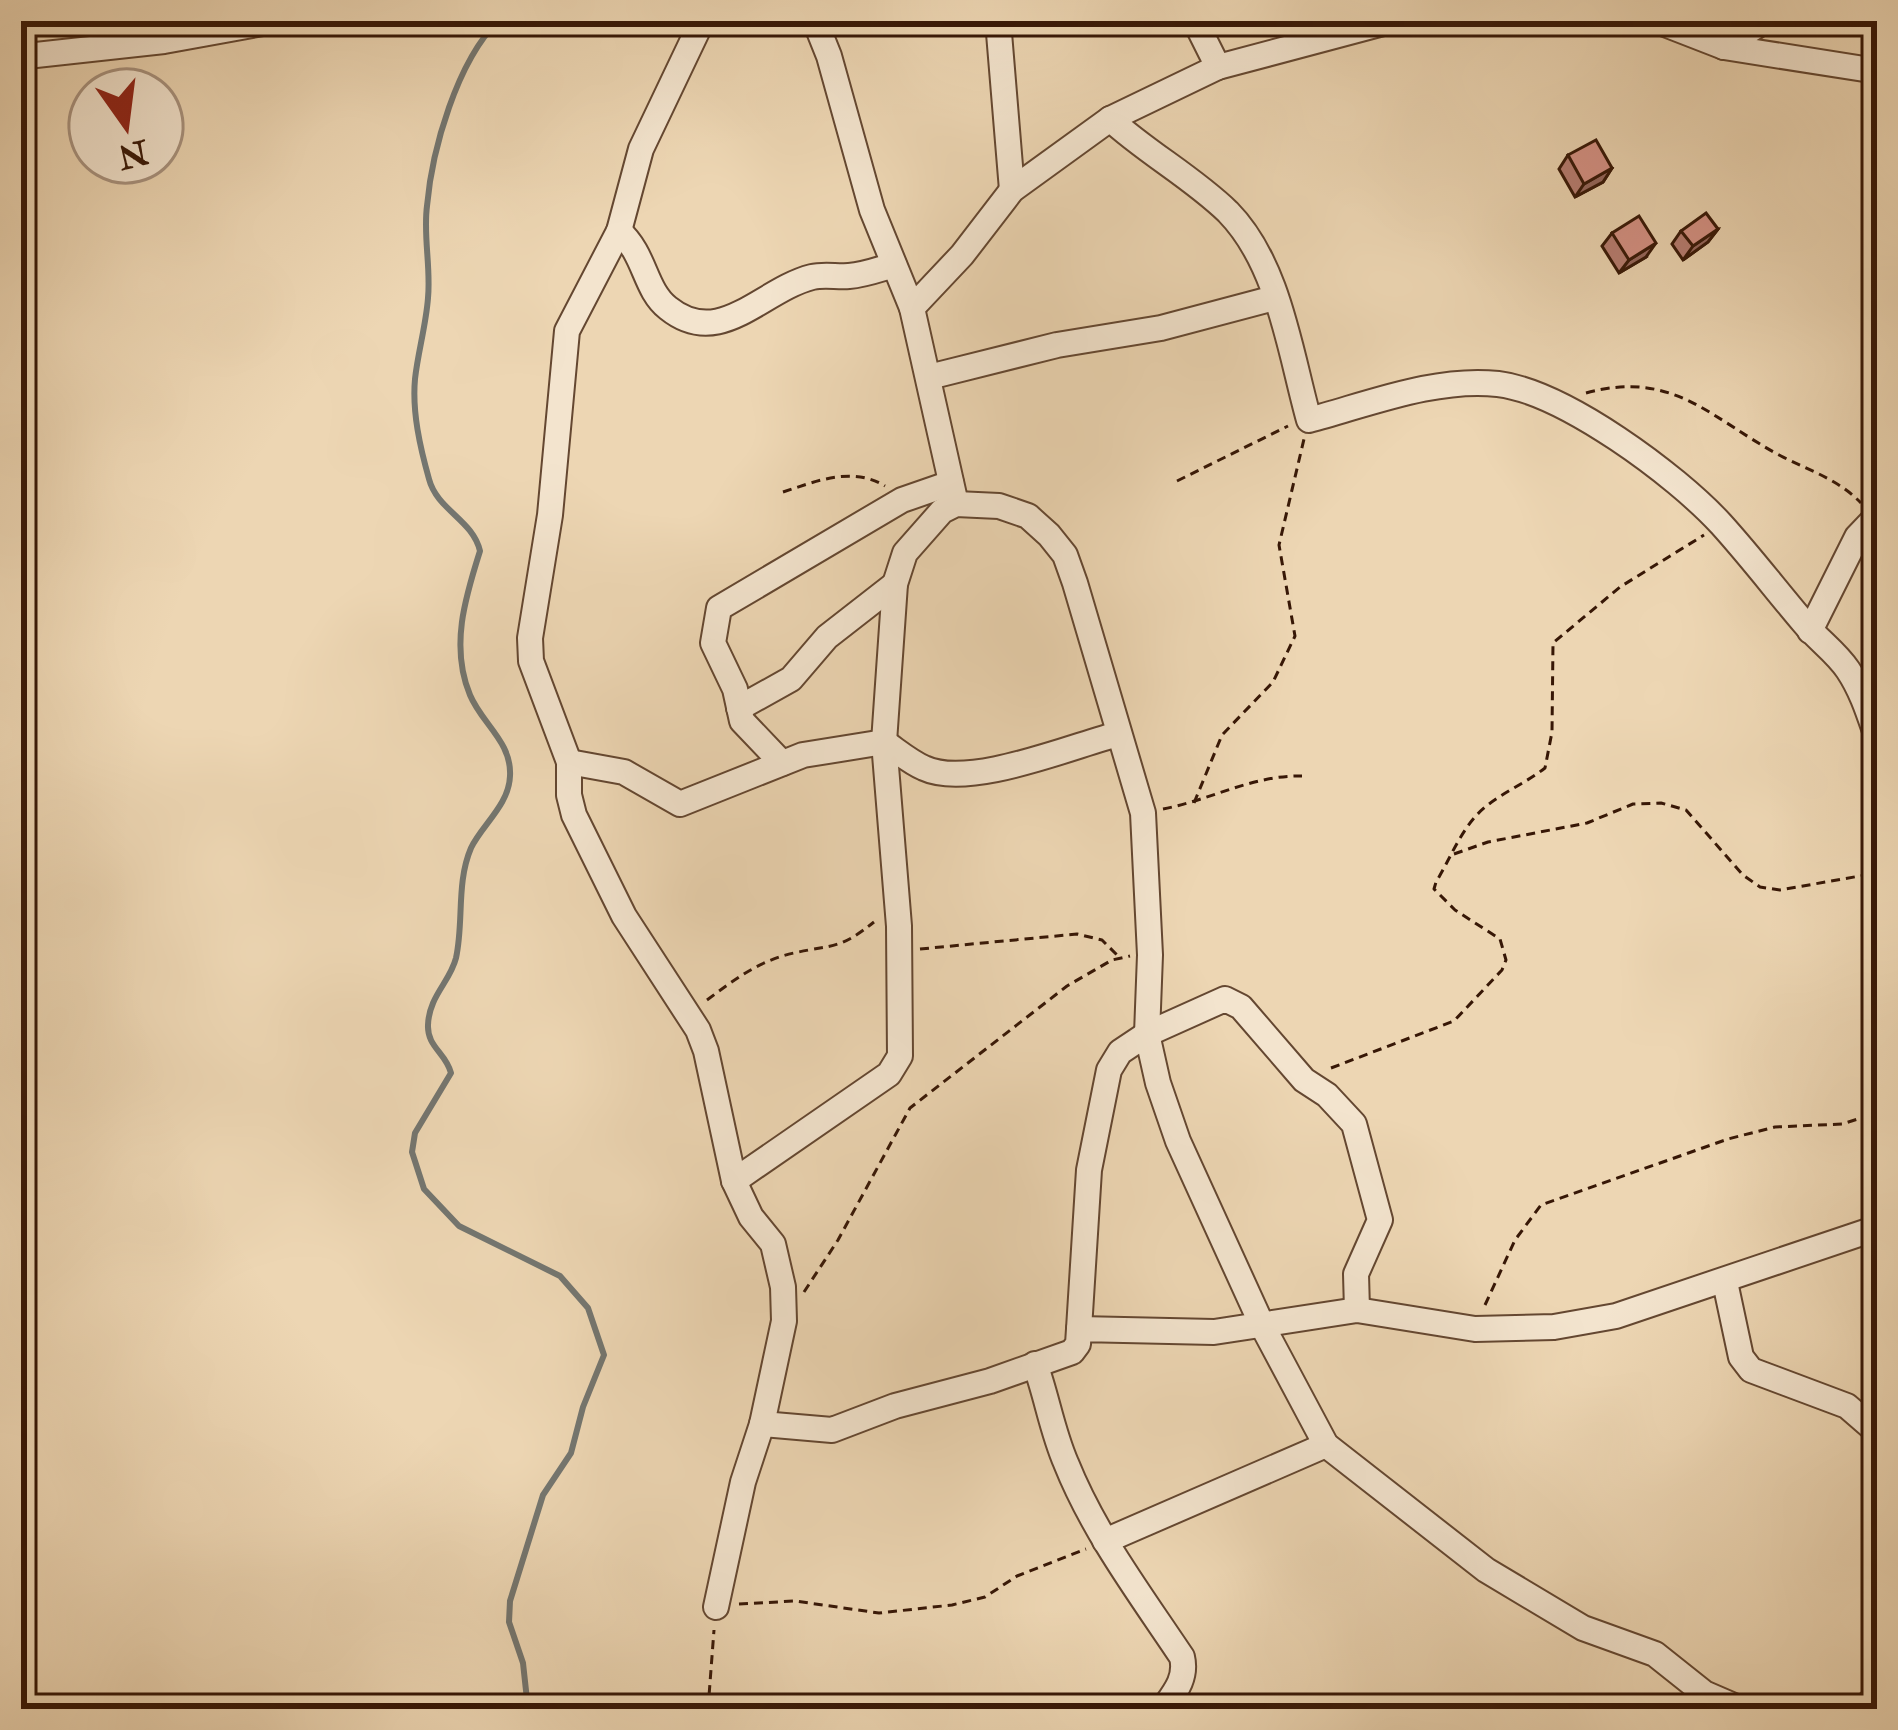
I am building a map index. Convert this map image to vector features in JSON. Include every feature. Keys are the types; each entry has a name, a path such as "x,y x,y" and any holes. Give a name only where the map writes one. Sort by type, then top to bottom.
{"street":[{"path":"21,53 136,45 211,27 274,21"},
{"path":"702,21 641,149 619,231 567,331 550,515 530,661 569,762 574,815 624,916 688,1014 706,1051 734,1181 751,1217 773,1244 783,1287 784,1321 716,1606"},
{"path":"734,1181 889,1074 900,1056 898,901 884,742 896,584 904,553 953,494 912,308 872,210 830,56 815,21"},
{"path":"998,21 1012,190"},
{"path":"1195,21 1217,67"},
{"path":"912,308 962,255 1012,190 1110,119 1217,67 1391,21"},
{"path":"1657,21 1724,47 1877,71"},
{"path":"1724,47 1764,21"},
{"path":"1110,119 1226,211 1247,235 1268,274 1309,420 1436,387 1468,384 1526,389 1564,406 1619,442 1720,523 1850,673 1877,737"},
{"path":"619,231 636,246 667,308 700,325 722,321 814,277 851,277 894,265"},
{"path":"929,377 1057,345 1161,328 1274,298"},
{"path":"782,763 748,731 735,688 713,643 718,608 902,500 953,494 1028,516 1065,555 1143,814 1150,955 1147,1034 1158,1083 1178,1141 1262,1325 1326,1445 1486,1570 1583,1628 1655,1654 1704,1693 1741,1709"},
{"path":"1810,631 1837,574 1875,517"},
{"path":"739,708 791,679 827,637 896,584"},
{"path":"569,762 624,772 680,805 802,754 884,742 923,768 948,776 974,775 1118,734"},
{"path":"762,1424 832,1430 1072,1352 1078,1344 1089,1170 1109,1070 1120,1052 1147,1034 1214,1001 1232,1000 1304,1080 1328,1095 1354,1124 1379,1210 1378,1230 1356,1274 1357,1310"},
{"path":"1079,1329 1214,1332 1357,1310 1508,1331 1604,1319 1877,1228"},
{"path":"1725,1282 1742,1358 1751,1370 1847,1406 1877,1432"},
{"path":"1035,1364 1067,1466 1105,1541 1182,1657 1181,1681 1163,1709"},
{"path":"1105,1541 1326,1445"},
{"path":"1862,1709 1877,1696"}],"path":[{"path":"1564,406 1582,394 1616,387 1684,395 1743,435 1836,481 1875,517"},
{"path":"1177,481 1300,423 1305,445 1279,545 1295,636 1273,682 1222,735 1194,803"},
{"path":"783,492 827,478 857,476 880,482 902,500"},
{"path":"1304,1080 1454,1022 1502,970 1506,960 1500,939 1455,910 1434,889 1465,829 1490,803 1545,768 1552,732 1553,643 1620,587 1720,523"},
{"path":"1143,814 1194,803 1254,779 1302,776"},
{"path":"1452,855 1488,842 1587,823 1634,804 1661,803 1686,810 1743,875 1760,887 1780,890 1877,873"},
{"path":"688,1014 740,975 770,961 795,952 830,950 851,940 898,901"},
{"path":"900,951 1077,934 1102,940 1118,957"},
{"path":"804,1292 910,1108 1067,986 1118,957 1150,955"},
{"path":"1475,1329 1515,1240 1541,1205 1728,1138 1775,1127 1842,1124 1877,1113"},
{"path":"707,1709 716,1606 795,1600 879,1613 974,1602 1017,1576 1105,1541"}],"building":[{"path":"1596,140 1612,168 1584,184 1568,155"},
{"path":"1706,213 1718,229 1693,246 1681,231"},
{"path":"1639,216 1656,243 1629,260 1612,233"}],"waterway":[{"path":"498,21 470,59 434,159 426,217 428,298 414,391 420,442 433,490 470,531 480,551 465,605 461,659 470,695 506,753 510,776 505,796 466,861 456,958 432,1006 428,1025 430,1039 451,1073 415,1133 412,1152 424,1189 459,1226 560,1276 588,1308 604,1355 571,1453 543,1495 510,1601 509,1622 523,1663 528,1709"}]}
